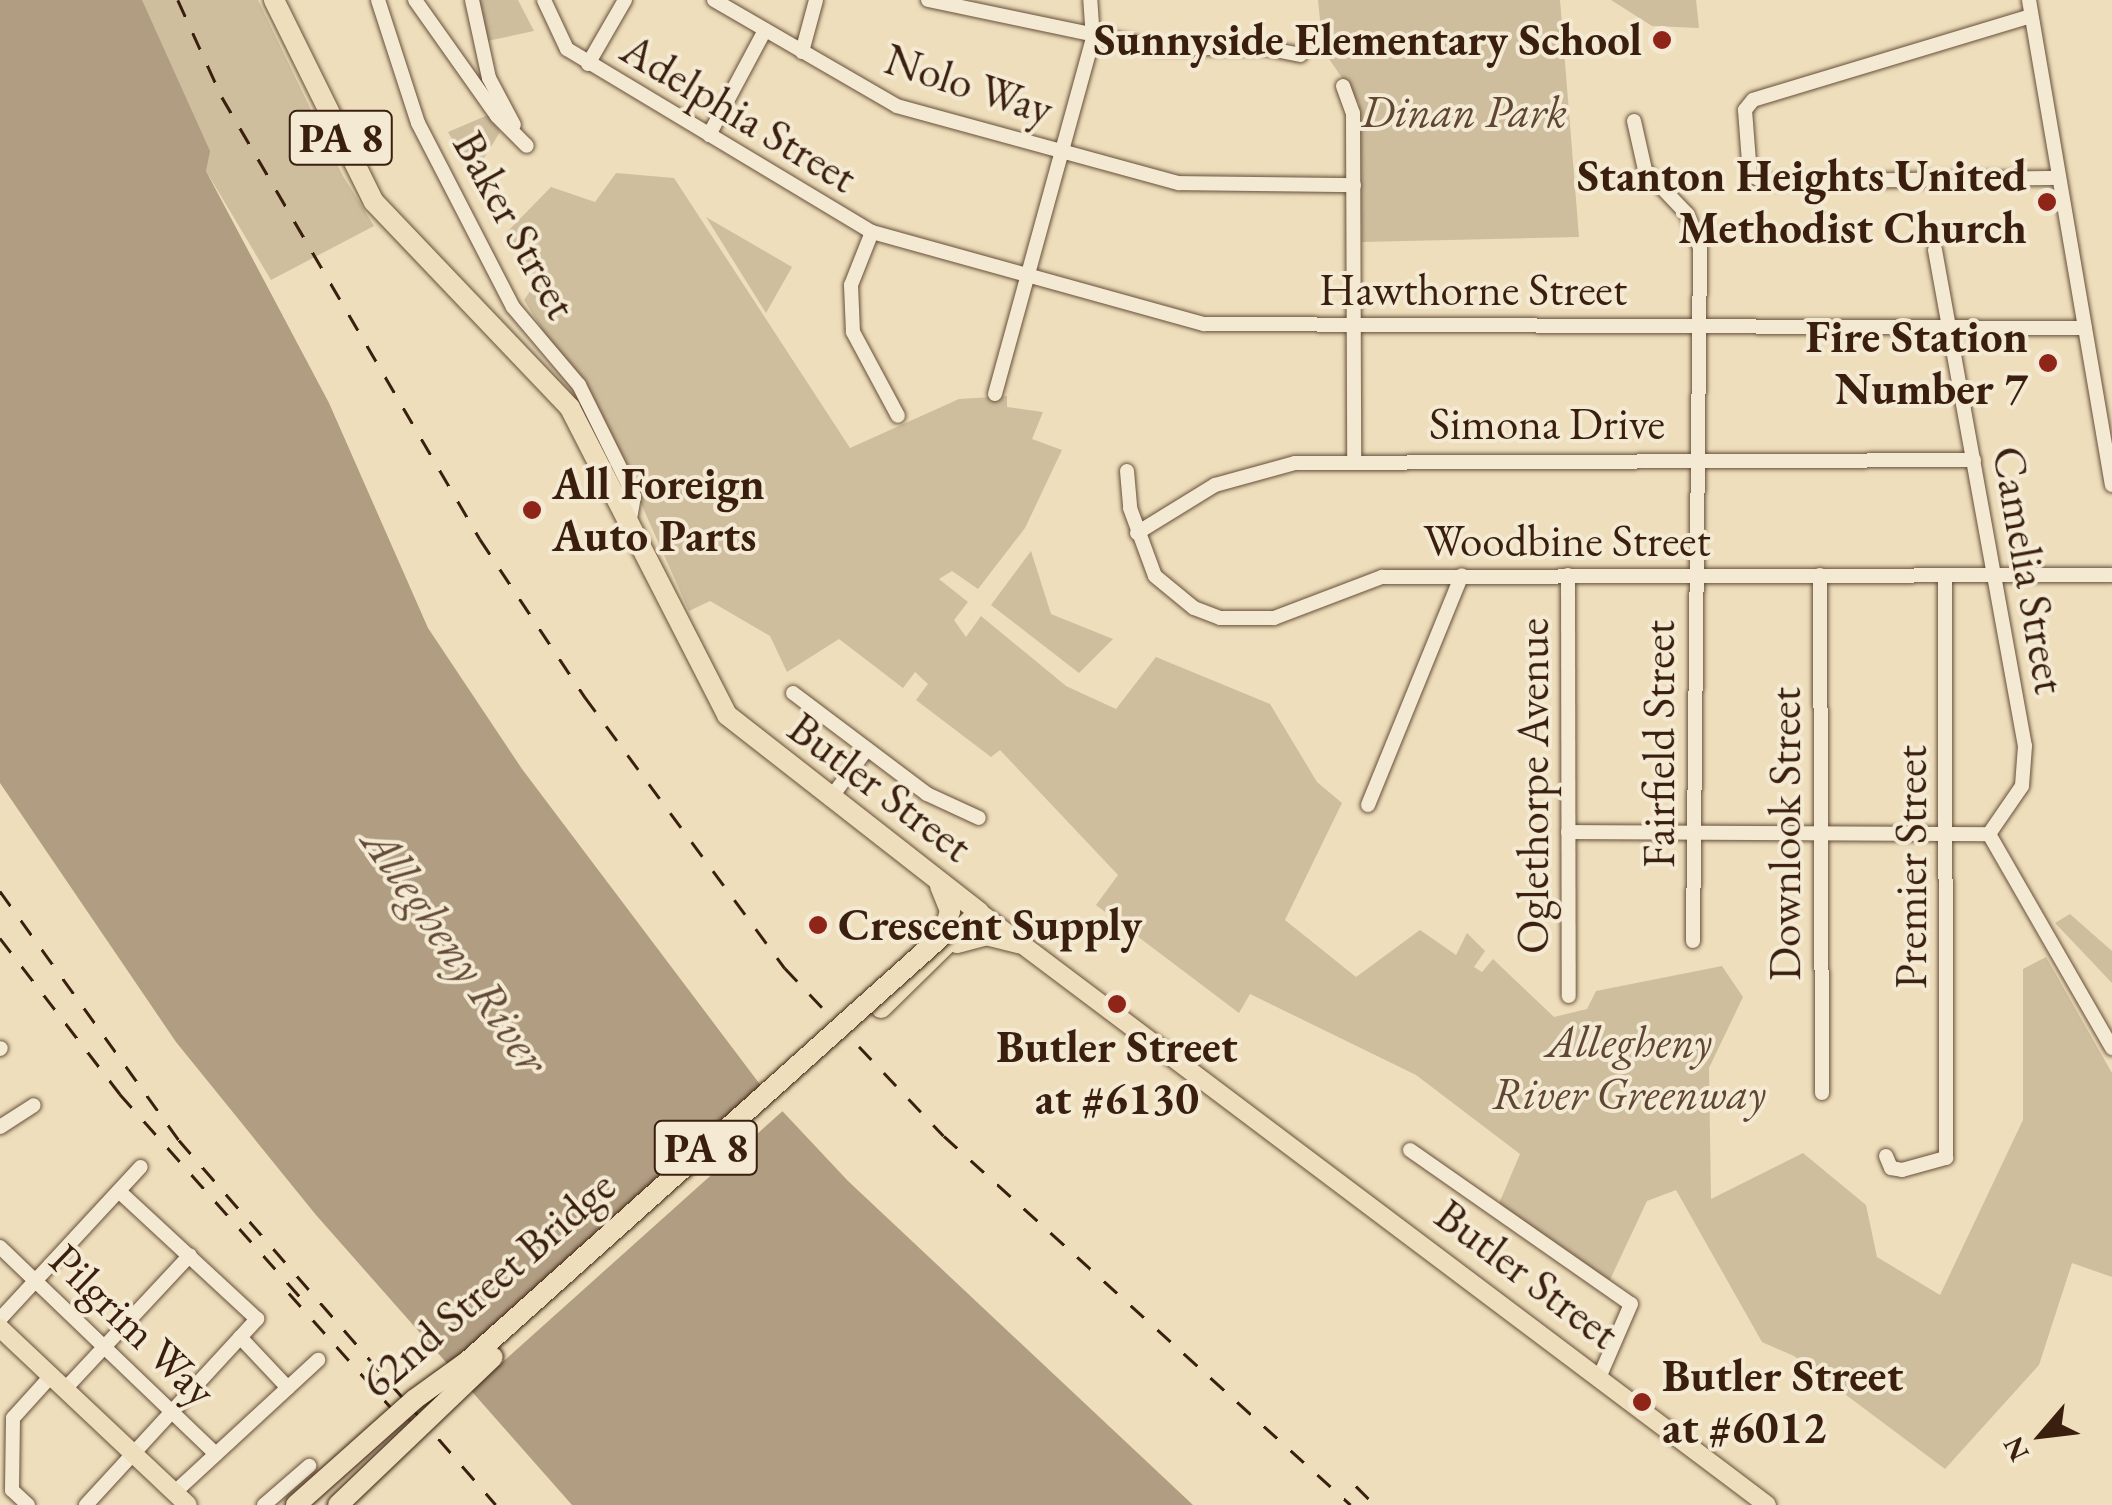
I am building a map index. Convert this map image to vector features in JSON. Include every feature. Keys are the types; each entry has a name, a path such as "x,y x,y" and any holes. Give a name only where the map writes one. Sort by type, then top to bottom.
{"highway":[{"name":"Butler Street","path":"274,0 374,202 558,390 726,715 979,912"},
{"path":"936,880 956,932 1020,943"},
{"name":"62nd Street Bridge","path":"338,1505 433,1420 471,1367 979,912"},
{"path":"318,1505 471,1367"},
{"name":"62nd Street Bridge","path":"296,1505 414,1399 471,1367"}],"main road":[{"name":"Butler Street","path":"979,912 1767,1505"},
{"path":"0,1328 182,1498"}],"street":[{"name":"Baker Street","path":"378,0 418,123 513,308 583,391 634,496 629,524"},
{"path":"416,0 497,116 528,146 489,78 472,0"},
{"path":"588,64 625,0"},
{"name":"Nolo Way","path":"714,0 897,106 1179,183 1354,185"},
{"path":"802,52 816,0"},
{"path":"928,0 1094,31 1157,48 1265,48 1300,55"},
{"path":"995,394 1094,31 1090,0"},
{"path":"2029,0 2085,328 2105,406 2112,485"},
{"name":"Adelphia Street","path":"546,1 567,49 588,64 872,232"},
{"path":"2032,16 1747,104 1754,180 2060,178"},
{"path":"709,135 766,30"},
{"path":"1344,86 1353,113 1354,460"},
{"name":"Fairfield Street","path":"1634,121 1645,170 1687,214 1700,248 1693,942"},
{"path":"872,232 852,285 853,332 898,416"},
{"name":"Hawthorne Street","path":"872,232 1204,324 2085,328"},
{"name":"Camelia Street","path":"1935,250 2028,767 1990,834"},
{"name":"Simona Drive","path":"1137,533 1188,499 1254,470 1354,460 1974,460"},
{"name":"Woodbine Street","path":"1127,470 1137,533 1155,576 1194,608 1220,618 1274,618 1382,577 2112,576"},
{"path":"1368,805 1462,575"},
{"name":"Downlook Street","path":"1820,575 1822,1093"},
{"name":"Oglethorpe Avenue","path":"1568,576 1568,996"},
{"name":"Premier Street","path":"1886,1156 1891,1168 1902,1170 1946,1158 1945,576"},
{"path":"794,694 936,800 979,818"},
{"path":"830,799 867,749"},
{"path":"1568,832 1990,834 2112,1048"},
{"path":"0,1127 34,1106"},
{"path":"1410,1150 1632,1304 1600,1378"},
{"path":"0,1319 141,1167"},
{"path":"86,1505 257,1319 119,1191"},
{"name":"Pilgrim Way","path":"0,1247 216,1454"},
{"path":"28,1505 6,1490 13,1418 105,1346 190,1255"},
{"path":"240,1337 288,1388"},
{"path":"182,1498 216,1454 318,1360"},
{"path":"264,1505 309,1466"}],"green space":[{"path":"142,0 258,0 343,176 374,226 271,280 206,171"},
{"path":"469,0 518,0 534,31 478,43"},
{"name":"Dinan Park","path":"1318,0 1560,0 1579,237 1362,242 1359,103 1323,50"},
{"path":"1611,0 1696,0 1699,28 1652,26"},
{"path":"488,115 500,132 473,176 448,132"},
{"name":"Allegheny River Greenway","path":"616,173 674,178 850,448 959,399 1007,396 1007,407 1043,412 1032,439 1062,450 1025,528 978,589 952,571 939,579 968,602 954,620 966,637 981,616 1066,686 1116,709 1156,657 1270,704 1317,782 1342,803 1285,920 1356,977 1420,930 1456,955 1467,933 1485,951 1474,967 1482,972 1493,959 1554,1017 1587,1009 1596,991 1722,966 1743,997 1709,1068 1711,1199 1803,1153 1866,1205 1877,1257 1940,1295 2023,1120 2023,969 2046,957 2112,1073 2112,1277 2072,1263 2039,1365 1945,1469 1794,1356 1762,1342 1676,1190 1647,1201 1608,1284 1498,1206 1520,1154 1416,1075 1250,994 1239,1013 1096,905 1118,875 1000,750 991,757 916,700 928,684 915,672 903,688 839,639 787,672 770,636 710,601 689,611 618,452 524,300 538,280 504,235 551,187 595,202"},
{"path":"706,217 792,267 766,313"},
{"path":"1031,551 1051,614 1113,639 1079,673 991,605"},
{"path":"2070,914 2112,951 2112,983 2055,923"}],"water":[{"name":"Allegheny River","path":"0,0 142,0 210,151 206,171 329,403 428,628 522,769 771,1099 848,1181 1193,1505 572,1505 316,1215 176,1042 0,783"}],"pier":[{"path":"775,1096 786,1108 477,1385 446,1370"}],"railway":[{"path":"178,0 222,97 480,539 585,697 785,968 944,1136 1351,1505"},
{"path":"0,891 179,1140 496,1505"},
{"path":"0,938 120,1094 301,1298"},
{"path":"289,1293 402,1420"},
{"path":"1356,1486 1375,1505"}],"place":[{"name":"Sunnyside Elementary School","path":"1662,40"},
{"name":"Stanton Heights United Methodist Church","path":"2047,202"},
{"name":"Fire Station Number 7","path":"2048,363"},
{"name":"All Foreign Auto Parts","path":"532,510"},
{"name":"Crescent Supply","path":"818,925"},
{"name":"Butler Street at #6130","path":"1117,1004"},
{"name":"Butler Street at #6012","path":"1642,1402"}]}
